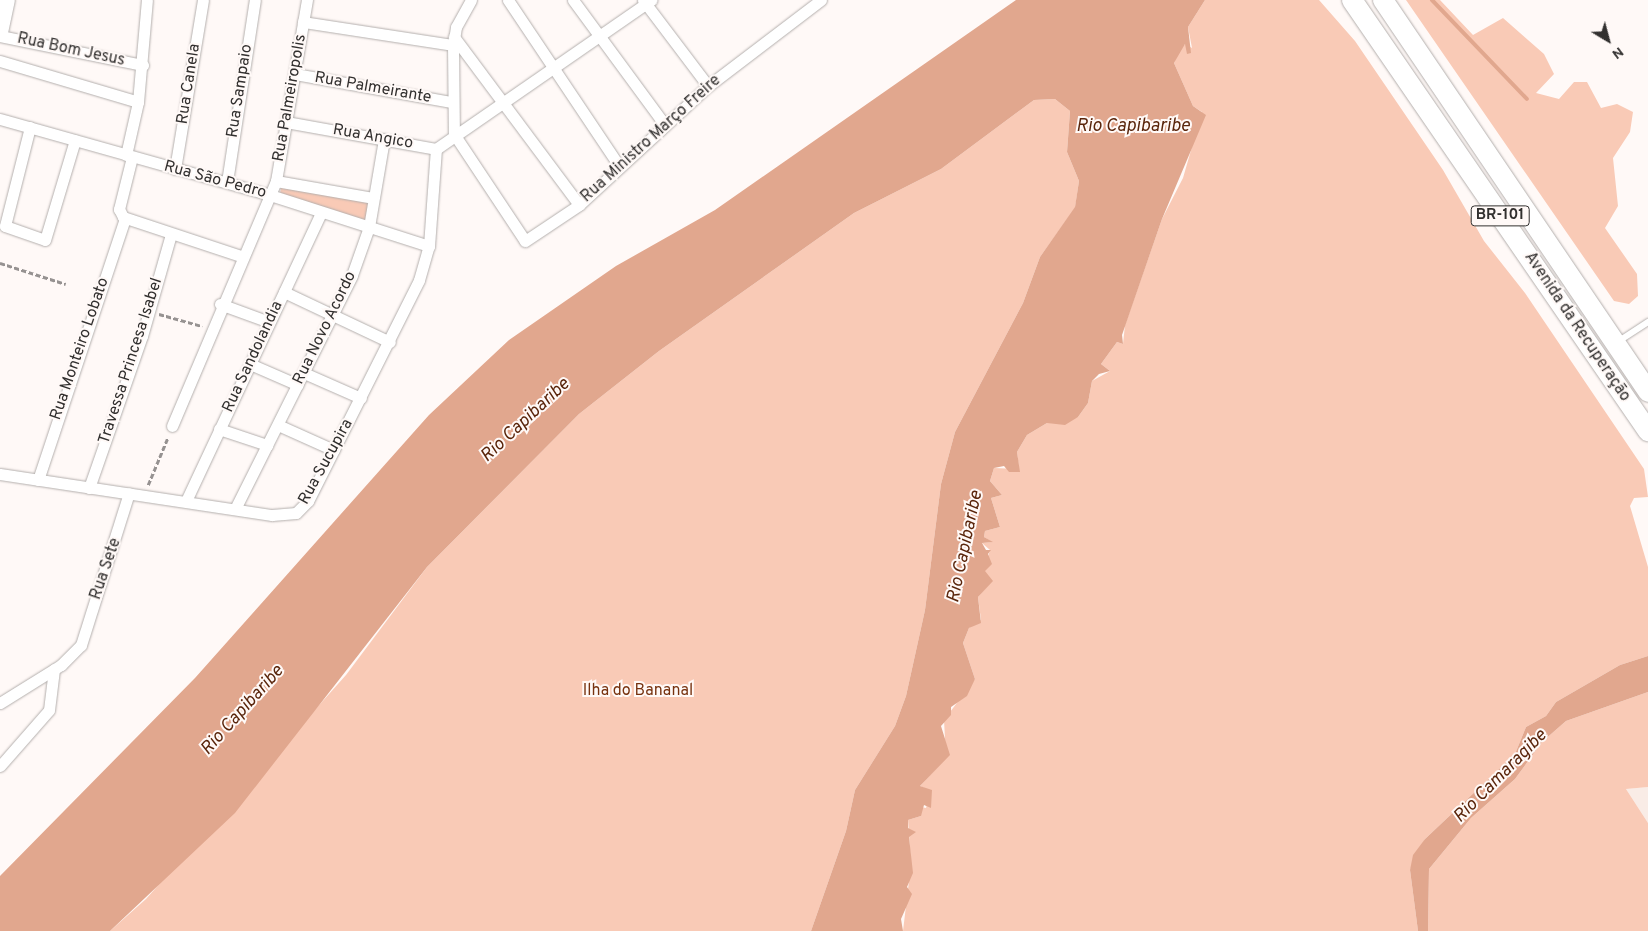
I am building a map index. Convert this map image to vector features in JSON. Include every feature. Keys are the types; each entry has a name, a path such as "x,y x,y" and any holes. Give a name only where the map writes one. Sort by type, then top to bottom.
{"highway":[{"name":"Avenida da Recuperação","path":"1352,0 1648,431"},
{"name":"Avenida da Recuperação","path":"1383,0 1615,343 1646,385"}],"street":[{"path":"0,34 7,0"},
{"name":"Rua Monteiro Lobato","path":"38,480 122,214 143,65 148,0"},
{"name":"Rua Canela","path":"175,168 203,0"},
{"name":"Rua Sampaio","path":"227,182 255,0"},
{"name":"Rua Palmeiropolis","path":"172,426 220,304 276,181 307,0"},
{"path":"454,134 452,102 453,41 469,0"},
{"path":"508,0 620,167"},
{"path":"573,0 597,37 664,124"},
{"name":"Rua Ministro Março Freire","path":"454,134 517,235 528,240 579,205 664,124 708,86 821,0"},
{"path":"647,1 708,86"},
{"name":"Rua Angico","path":"286,122 436,149 454,134 553,68 647,1"},
{"path":"303,22 453,41 502,102 579,205"},
{"name":"Rua Bom Jesus","path":"0,34 143,65"},
{"path":"0,62 138,102"},
{"name":"Rua Palmeirante","path":"295,74 452,102"},
{"name":"Rua São Pedro","path":"0,119 227,182 429,246"},
{"path":"30,127 5,226 45,240 75,140"},
{"name":"Rua Novo Acordo","path":"236,507 334,315 369,227 384,139"},
{"name":"Rua Sucupira","path":"0,474 89,488 236,507 272,515 296,513 308,501 420,280 429,246 436,149"},
{"name":"Rua São Pedro","path":"276,181 373,198"},
{"name":"Rua Sandolandia","path":"186,501 321,213"},
{"path":"122,214 171,234 241,256"},
{"name":"Travessa Princesa Isabel","path":"89,488 149,311 171,234"},
{"path":"284,292 390,342"},
{"path":"220,304 269,322"},
{"path":"250,364 298,385"},
{"path":"304,373 361,398"},
{"path":"278,425 334,450"},
{"path":"219,429 267,445"},
{"name":"Rua Sete","path":"54,669 81,645 129,493"},
{"path":"0,703 54,669"},
{"path":"0,766 49,710 54,669"}],"lane":[{"path":"1615,343 1648,322"}],"path":[{"path":"0,263 66,284"},
{"path":"149,311 211,329"},
{"path":"144,495 172,426"}],"shaded area":[{"path":"1648,787 1648,823 1626,789"}],"green space":[{"path":"1205,0 1319,0 1355,41 1443,170 1484,241 1525,293 1644,469 1648,497 1634,498 1630,506 1648,567 1648,656 1620,665 1556,702 1546,716 1526,727 1515,754 1425,839 1410,870 1418,931 903,931 911,864 908,820 921,816 921,807 926,808 931,791 920,786 946,758 944,720 975,679 963,643 969,628 981,620 978,597 988,585 984,571 990,550 982,543 992,542 984,537 985,531 1000,527 991,498 1002,495 990,481 994,468 1019,469 1017,452 1027,435 1047,423 1078,417 1088,403 1092,381 1110,371 1101,364 1117,342 1123,344 1125,325 1162,219 1183,178 1202,112 1193,106 1174,63 1180,48 1185,44 1192,48 1188,27"},
{"path":"1406,0 1440,0 1473,35 1503,18 1544,54 1554,74 1536,93 1559,99 1574,82 1587,82 1601,108 1617,104 1633,112 1630,132 1613,158 1618,206 1605,228 1637,274 1638,296 1629,304 1614,301"},
{"name":"Ilha do Bananal","path":"1055,99 1070,111 1067,152 1079,181 1075,208 1040,257 1023,303 955,432 941,484 925,610 906,696 895,726 855,790 846,831 811,931 110,931 146,899 346,675 427,567 579,414 659,351 854,213 941,169 1034,100"},
{"path":"281,186 369,202 365,222 280,196"},
{"path":"1648,692 1648,787 1626,789 1648,823 1648,931 1428,931 1429,869 1471,818 1515,779 1542,742 1566,721"}],"water":[{"name":"Rio Capibaribe","path":"1016,0 1205,0 1188,27 1191,53 1187,54 1185,44 1174,63 1193,106 1206,115 1162,219 1122,335 1123,344 1117,342 1101,364 1110,371 1099,374 1092,381 1088,403 1078,417 1065,425 1047,423 1027,435 1017,452 1020,472 1009,472 1004,466 994,468 990,481 1002,495 991,498 1000,527 985,531 984,537 993,542 982,543 986,550 991,550 988,554 992,564 985,571 993,581 978,597 981,623 969,628 963,643 975,679 967,696 951,707 951,715 941,726 950,755 920,786 932,790 931,808 924,805 921,816 908,820 908,828 916,832 909,837 913,873 907,887 912,894 901,919 903,931 811,931 846,831 855,790 895,726 906,696 925,610 941,484 955,432 1023,303 1040,257 1075,207 1079,181 1067,152 1070,111 1055,99 1034,100 941,169 854,213 659,351 579,414 427,567 235,813 110,931 0,931 0,876 195,678 429,415 509,340 616,266 715,210"},
{"name":"Rio Camaragibe","path":"1648,656 1648,692 1566,721 1542,742 1515,779 1471,818 1429,869 1428,931 1418,931 1410,870 1413,855 1425,839 1515,754 1526,727 1546,716 1556,702 1620,665"}],"waterway":[{"path":"1432,0 1527,99"}]}
